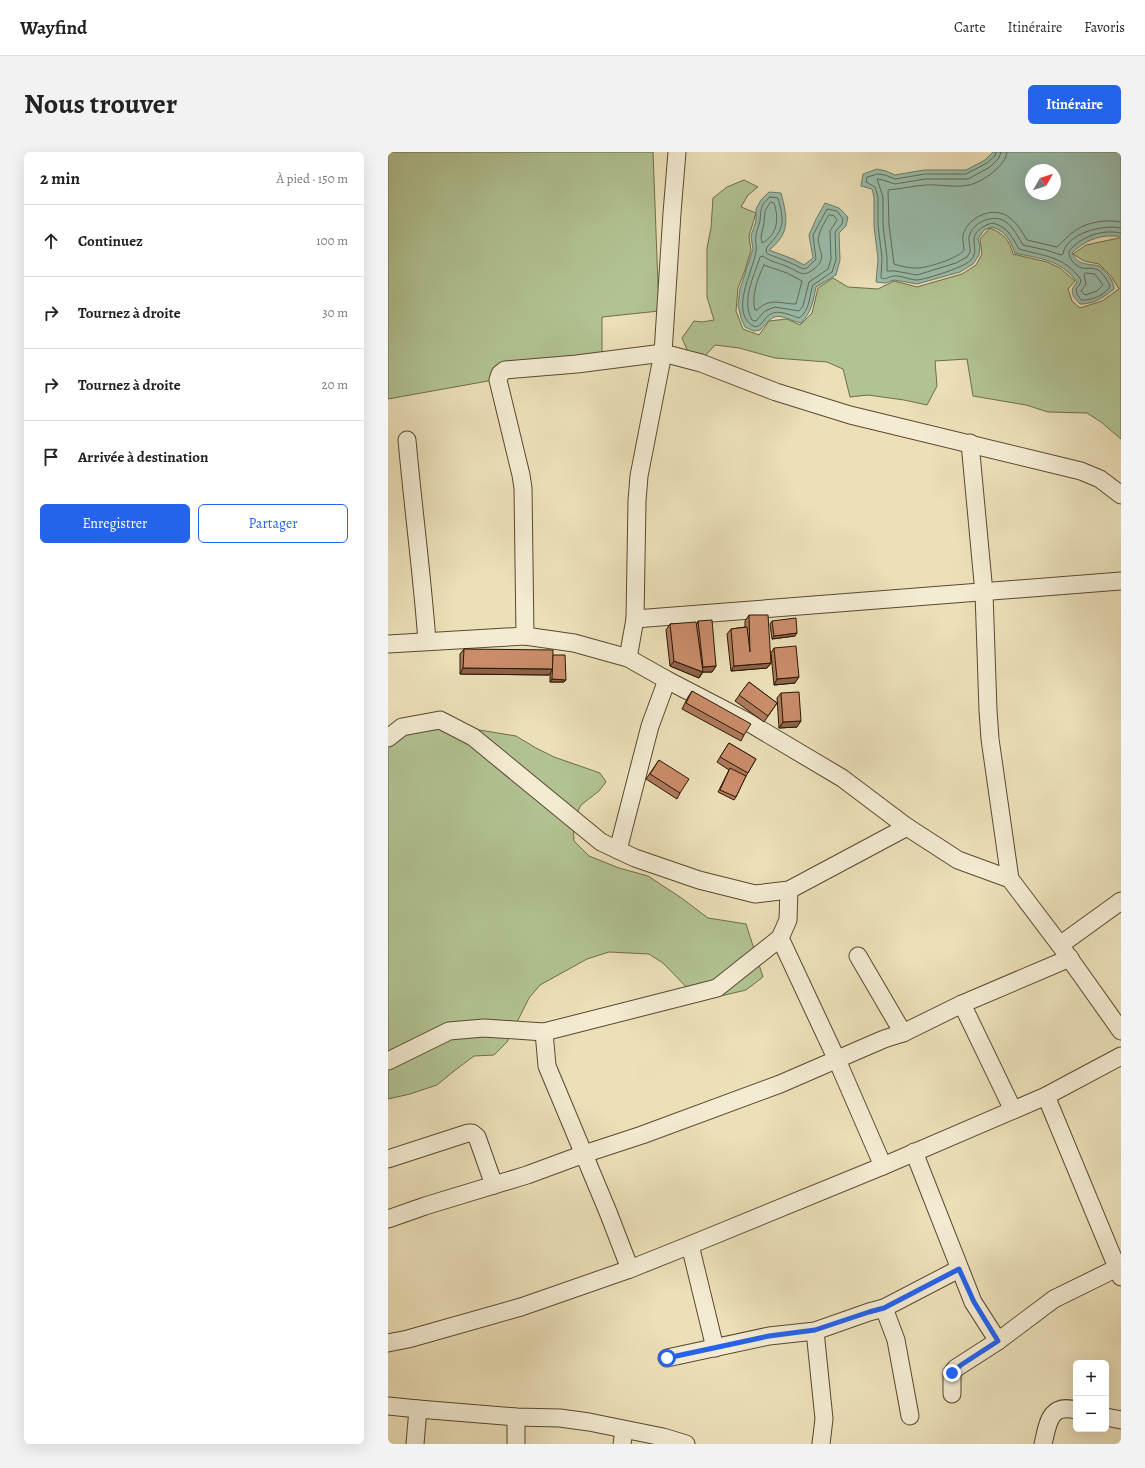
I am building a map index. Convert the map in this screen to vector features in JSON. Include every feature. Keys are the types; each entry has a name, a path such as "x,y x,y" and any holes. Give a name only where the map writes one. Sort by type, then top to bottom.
{"street":[{"path":"628,658 635,619 637,501 639,476 663,353 677,152"},
{"path":"525,636 523,488 498,380 500,374 505,370 577,364 663,353 701,363 776,392 850,415 1081,471 1100,479 1121,495"},
{"path":"407,440 427,641"},
{"path":"970,443 984,593 990,732 1010,879 1065,951 1121,1031"},
{"path":"635,619 984,593 1121,581"},
{"path":"388,644 525,636 574,643 628,658 746,721 842,778 907,827 958,860 1010,879"},
{"path":"618,850 650,726 667,680"},
{"path":"388,738 402,727 440,720 473,737 601,842 635,858 699,880 755,894 789,890 907,827"},
{"path":"388,1061 449,1031 484,1028 544,1032 717,988 780,938 788,920 789,890"},
{"path":"388,1219 642,1136 780,1084 884,1039 903,1033 1065,951 1121,901"},
{"path":"780,938 837,1060 883,1166"},
{"path":"858,956 903,1033"},
{"path":"962,1004 1013,1110"},
{"path":"544,1032 547,1066 608,1212 630,1269"},
{"path":"388,1343 408,1339 521,1307 630,1269 883,1166 1046,1096 1121,1056"},
{"path":"952,1394 952,1373 956,1368 998,1341 1054,1299 1119,1273 1046,1096"},
{"path":"388,1159 472,1133 477,1137 494,1185"},
{"path":"914,1152 959,1269 974,1302 998,1341"},
{"path":"690,1245 716,1348"},
{"path":"667,1358 769,1336 815,1330 884,1308 959,1269"},
{"path":"884,1308 896,1340 910,1416"},
{"path":"815,1330 824,1419 821,1444"},
{"path":"388,1406 418,1410 560,1418 589,1422 623,1437 663,1437 686,1444"},
{"path":"1044,1444 1050,1417 1058,1410 1068,1408 1073,1409"},
{"path":"415,1444 418,1410"},
{"path":"516,1416 516,1444"},
{"path":"1109,1418 1121,1420"}],"shaded area":[{"path":"388,152 653,152 659,311 602,317 602,356 499,379 388,399"},
{"path":"744,180 758,187 748,195 741,207 756,213 749,236 751,250 738,288 736,311 743,329 759,335 769,321 787,319 800,325 812,313 818,288 833,278 848,287 878,289 894,281 917,287 962,274 976,265 982,254 980,239 990,228 999,232 1008,241 1013,254 1047,262 1060,268 1075,281 1068,289 1072,301 1080,308 1102,301 1119,289 1111,276 1099,264 1084,261 1073,254 1086,245 1119,238 1121,239 1121,439 1101,422 1087,413 1048,412 1026,405 973,396 967,359 935,361 937,386 927,405 868,395 850,397 843,369 827,362 775,358 739,348 715,345 705,356 688,352 682,338 694,321 702,322 714,320 707,297 707,248 711,228 713,198 727,187"},
{"path":"461,727 516,736 554,757 600,773 606,782 599,791 581,805 573,821 574,841 589,856 619,868 648,876 708,918 746,924 763,977 746,990 721,996 697,998 663,963 649,954 609,952 587,959 540,985 529,998 507,1042 494,1055 474,1056 437,1085 410,1094 388,1099 388,737 413,732"}],"water":[{"path":"993,152 1121,152 1121,237 1108,236 1088,241 1072,253 1080,262 1099,266 1111,279 1114,289 1098,300 1080,304 1072,293 1077,282 1071,274 1057,264 1049,261 1015,253 1007,237 1001,231 992,227 984,230 978,239 980,247 979,255 973,264 960,272 917,284 894,280 885,283 876,282 878,259 874,226 874,197 872,189 861,186 863,174 877,169 895,175 924,170 966,170 985,160"},
{"path":"769,192 781,193 786,223 780,239 769,250 804,265 813,258 809,235 825,203 839,208 848,217 846,226 839,233 840,260 836,275 816,287 812,306 805,319 801,323 778,316 770,319 760,330 754,331 745,327 738,305 740,289 753,249 751,236 756,221 756,209 761,200"}],"building":[{"path":"749,615 768,615 771,663 734,666 731,629 747,627 750,652"},
{"path":"796,618 797,633 774,636 772,621"},
{"path":"712,620 716,666 703,667 698,621"},
{"path":"696,622 703,672 674,661 670,624"},
{"path":"796,646 799,677 777,679 774,648"},
{"path":"464,649 553,650 553,669 463,668"},
{"path":"553,655 565,655 566,680 552,679"},
{"path":"749,682 777,703 768,716 739,695"},
{"path":"692,691 751,724 744,735 686,703"},
{"path":"799,692 801,721 783,722 781,693"},
{"path":"729,743 756,759 748,773 720,757"},
{"path":"659,760 689,779 680,793 650,774"},
{"path":"730,768 746,776 736,797 720,790"}],"route":[{"path":"667,1358 769,1336 815,1330 884,1308 959,1269 974,1302 998,1341 956,1368 952,1373"}]}
